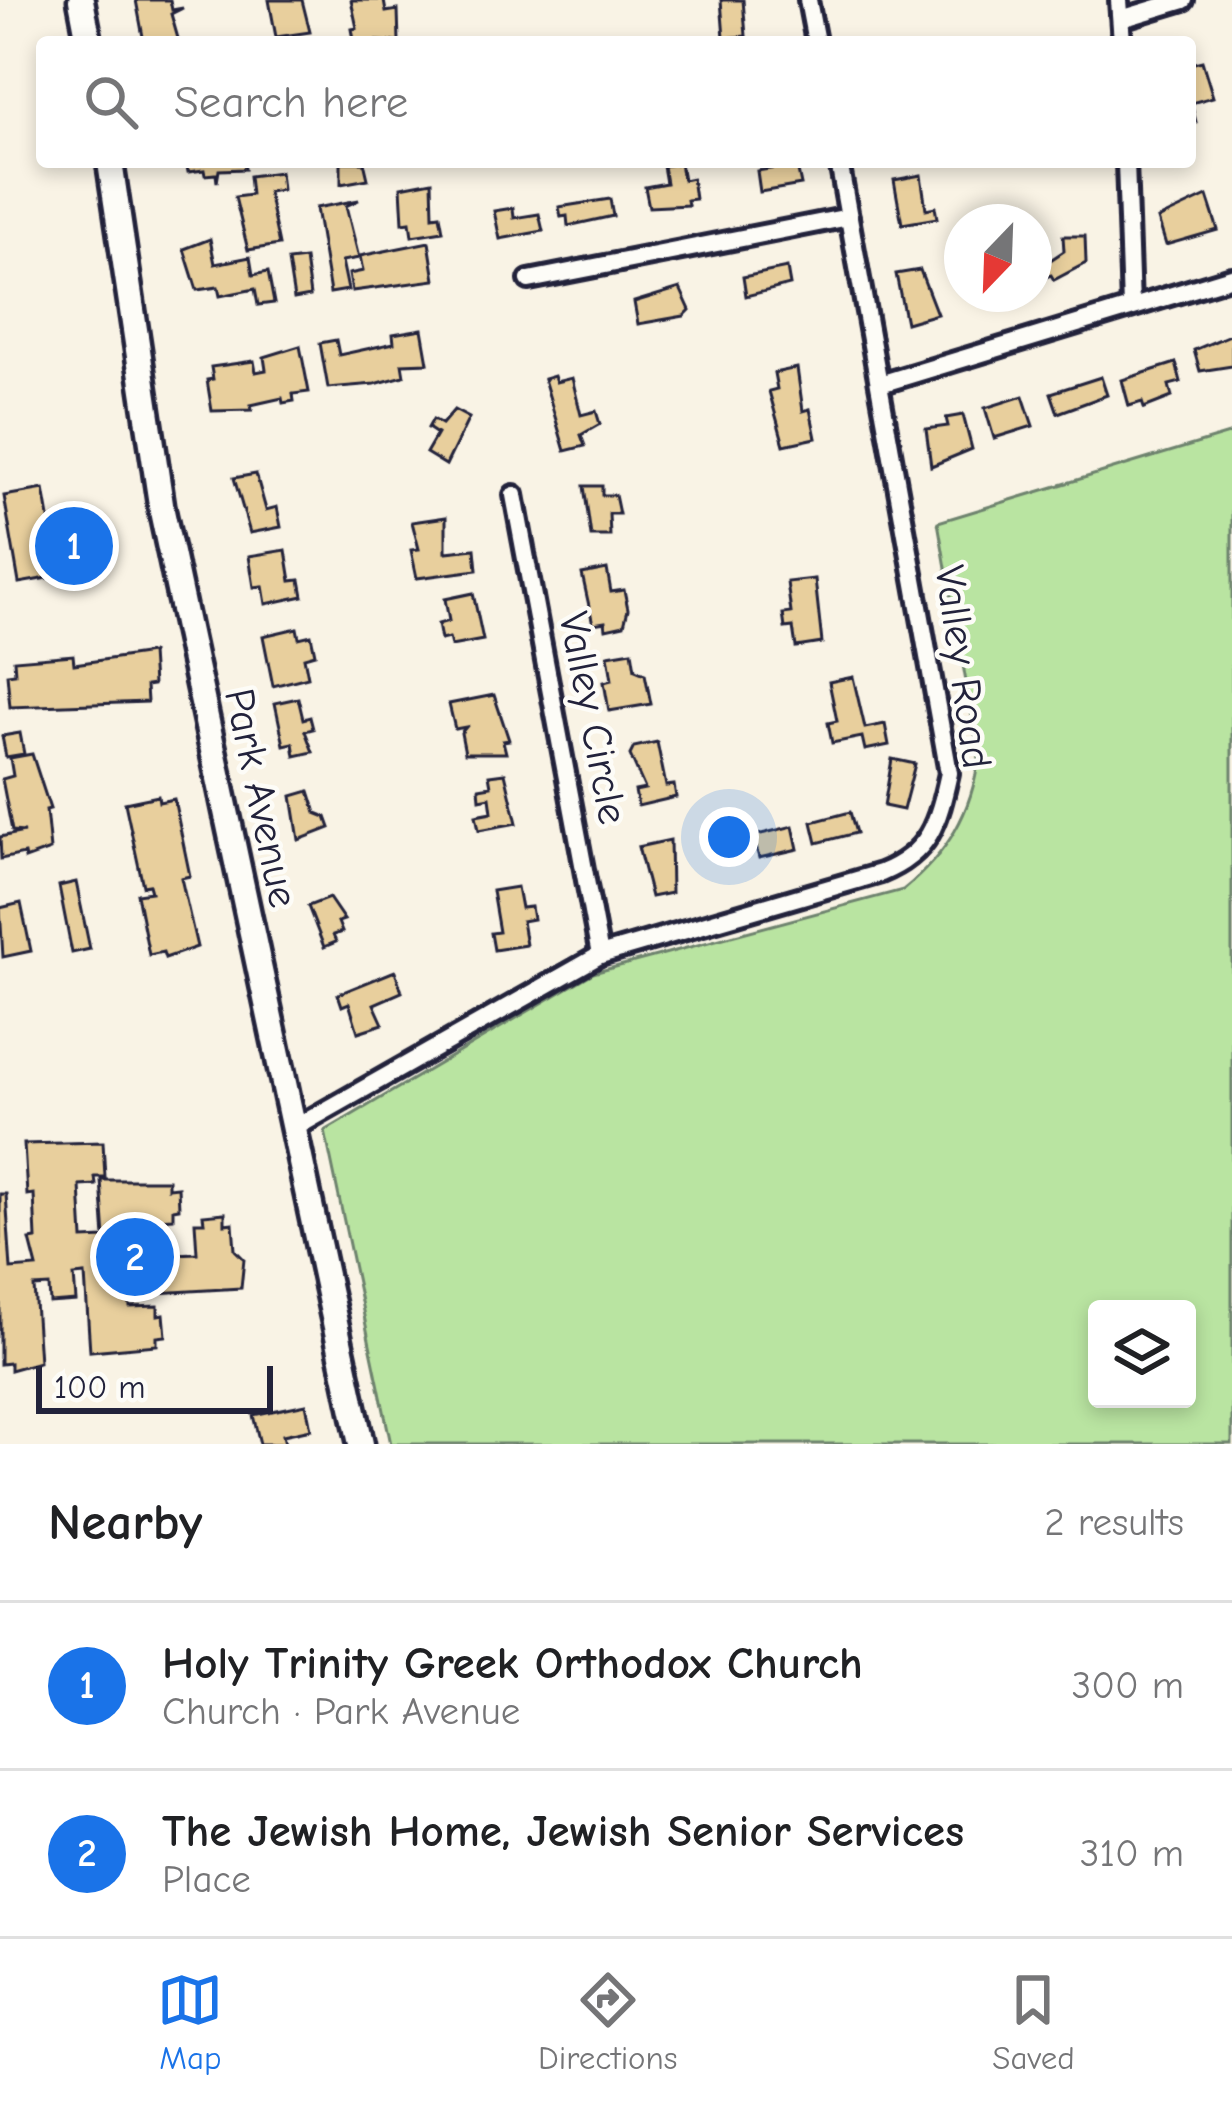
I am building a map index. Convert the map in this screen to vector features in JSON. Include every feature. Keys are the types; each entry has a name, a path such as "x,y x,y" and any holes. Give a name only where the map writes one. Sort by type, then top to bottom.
{"main road":[{"path":"81,0 87,36"},
{"name":"Park Avenue","path":"111,168 162,512 361,1444"}],"street":[{"path":"808,0 815,36"},
{"path":"1120,9 1184,0"},
{"name":"Valley Road","path":"292,1129 600,955 881,873 912,860 937,829 949,773 839,168"},
{"path":"1126,168 1130,307"},
{"path":"529,280 849,217"},
{"path":"880,385 1232,277"},
{"name":"Valley Circle","path":"514,495 600,955"}],"green space":[{"path":"1232,433 1232,1444 391,1444 325,1131 593,973 903,890 955,831 970,796 979,756 938,522"}],"building":[{"path":"136,0 170,0 172,10 183,8 171,14 177,36 143,36"},
{"path":"269,0 302,0 310,32 276,36"},
{"path":"351,0 391,0 384,1 386,12 398,10 399,36 353,36 352,29 357,28"},
{"path":"721,0 743,0 746,36 724,36"},
{"path":"1202,61 1213,97 1196,102 1196,62"},
{"path":"187,168 245,169 219,170 217,182 216,174 188,172"},
{"path":"341,168 365,168 368,179 341,184"},
{"path":"663,168 681,168 683,180 692,178 695,199 687,200 688,205 649,207 645,187 666,183"},
{"path":"797,168 801,185 760,192 757,171"},
{"path":"280,172 282,190 268,192 279,245 248,250 235,197 251,195 249,176"},
{"path":"921,175 926,209 935,207 937,218 902,224 894,180"},
{"path":"432,181 433,216 440,215 443,231 412,236 410,222 403,223 401,187"},
{"path":"1207,196 1218,230 1166,245 1158,219"},
{"path":"610,199 613,216 568,226 567,216 561,217 559,207"},
{"path":"359,200 346,206 359,258 342,261 348,290 330,293 316,208"},
{"path":"513,208 514,218 539,214 543,231 500,239 494,211"},
{"path":"1063,236 1085,236 1086,263 1054,280 1052,259 1064,251"},
{"path":"210,239 215,264 250,257 253,275 268,272 274,303 258,305 255,289 220,296 218,287 197,290 184,249"},
{"path":"429,242 435,280 352,291 349,274 363,271 360,256"},
{"path":"305,259 310,296 294,299 288,261"},
{"path":"787,268 790,285 746,296 743,277"},
{"path":"920,270 937,314 906,323 896,274"},
{"path":"680,288 690,310 684,316 638,324 634,302"},
{"path":"422,329 428,363 402,364 404,376 375,384 328,388 320,343 336,340 339,355 394,343 393,334"},
{"path":"1232,334 1232,366 1200,371 1194,350"},
{"path":"300,346 309,392 293,394 294,401 283,403 282,398 251,405 252,410 212,411 207,380 213,379 211,367 254,361 256,372 266,370 264,357"},
{"path":"1176,363 1181,382 1169,385 1172,397 1144,408 1142,402 1129,406 1122,380"},
{"path":"797,368 803,411 810,409 816,438 784,445 769,391 777,389 774,373"},
{"path":"554,376 556,382 572,378 581,415 596,411 600,424 581,435 585,446 565,451 544,379"},
{"path":"1101,377 1107,395 1058,413 1051,393"},
{"path":"1023,396 1033,426 994,438 985,408"},
{"path":"454,410 469,418 446,465 426,453 437,434 428,428 433,419 442,424"},
{"path":"963,415 972,449 931,466 926,429 948,426 946,418"},
{"path":"256,474 266,510 277,507 281,527 250,533 234,478"},
{"path":"584,486 602,486 602,495 615,495 619,514 609,514 610,536 591,536"},
{"path":"44,489 51,529 96,521 102,555 57,564 59,576 19,583 4,496"},
{"path":"446,517 446,552 475,549 477,570 417,578 411,550 419,549 412,522"},
{"path":"286,550 291,581 300,580 303,596 266,604 263,586 254,587 249,556"},
{"path":"607,569 611,592 624,590 628,609 624,625 606,629 605,622 593,624 582,574"},
{"path":"815,579 822,643 796,647 793,627 785,628 783,614 791,613 787,582"},
{"path":"473,593 483,640 451,646 449,638 441,640 438,624 449,621 445,599"},
{"path":"297,628 299,638 311,635 315,654 304,657 308,677 273,686 263,636"},
{"path":"632,651 635,670 645,674 651,704 609,711 604,682 612,680 608,655"},
{"path":"151,653 153,685 146,686 147,702 10,707 7,674 15,673 14,660 73,655 74,664"},
{"path":"853,677 865,728 885,724 889,745 865,750 862,737 832,743 828,723 837,721 829,682"},
{"path":"494,695 509,740 503,741 506,753 465,753 461,733 466,727 455,729 449,704"},
{"path":"298,698 303,719 310,717 313,729 305,731 313,752 295,756 293,743 284,745 275,703"},
{"path":"20,733 24,754 6,757 2,736"},
{"path":"657,742 666,786 674,785 676,797 638,806 635,791 645,789 630,755 634,747"},
{"path":"32,754 50,809 46,810 50,850 25,859 24,854 1,859 0,837 24,832 12,831 2,779 13,776 10,758"},
{"path":"892,759 915,764 903,810 884,806"},
{"path":"505,773 517,823 479,830 476,815 492,812 490,797 480,799 479,788 491,786 489,775"},
{"path":"309,791 316,813 326,817 330,828 299,840 292,796"},
{"path":"158,796 159,802 174,799 190,876 181,878 197,947 165,958 163,952 149,955 137,894 151,892 149,885 143,886 125,803"},
{"path":"850,812 856,833 817,843 812,822"},
{"path":"793,826 798,849 759,858 753,836"},
{"path":"670,840 671,893 651,897 638,847"},
{"path":"76,882 90,949 72,953 59,886"},
{"path":"517,887 521,908 531,907 533,919 522,921 526,945 494,950 491,933 499,932 492,891"},
{"path":"329,898 344,920 338,922 342,932 333,935 336,942 324,947 308,906"},
{"path":"21,903 31,951 3,957 0,908"},
{"path":"395,971 402,992 374,1004 383,1024 358,1032 349,1003 342,1006 338,994"},
{"path":"103,1142 105,1177 95,1177 96,1185 80,1186 83,1239 105,1238 101,1180 168,1180 168,1188 178,1187 179,1208 173,1209 173,1218 144,1220 146,1255 197,1253 195,1222 204,1222 203,1215 225,1213 225,1224 233,1223 235,1250 244,1259 241,1288 156,1293 155,1278 128,1279 130,1307 158,1306 158,1315 164,1314 166,1336 157,1337 157,1345 90,1351 85,1275 74,1276 76,1301 50,1303 49,1286 34,1287 39,1362 10,1370 10,1363 0,1364 0,1194 6,1194 11,1269 37,1267 30,1240 36,1239 34,1194 27,1195 24,1144"},
{"path":"306,1404 311,1429 283,1435 285,1444 260,1444 253,1415"}],"place":[{"name":"Holy Trinity Greek Orthodox Church","path":"74,546"},
{"name":"The Jewish Home, Jewish Senior Services","path":"135,1257"}]}
